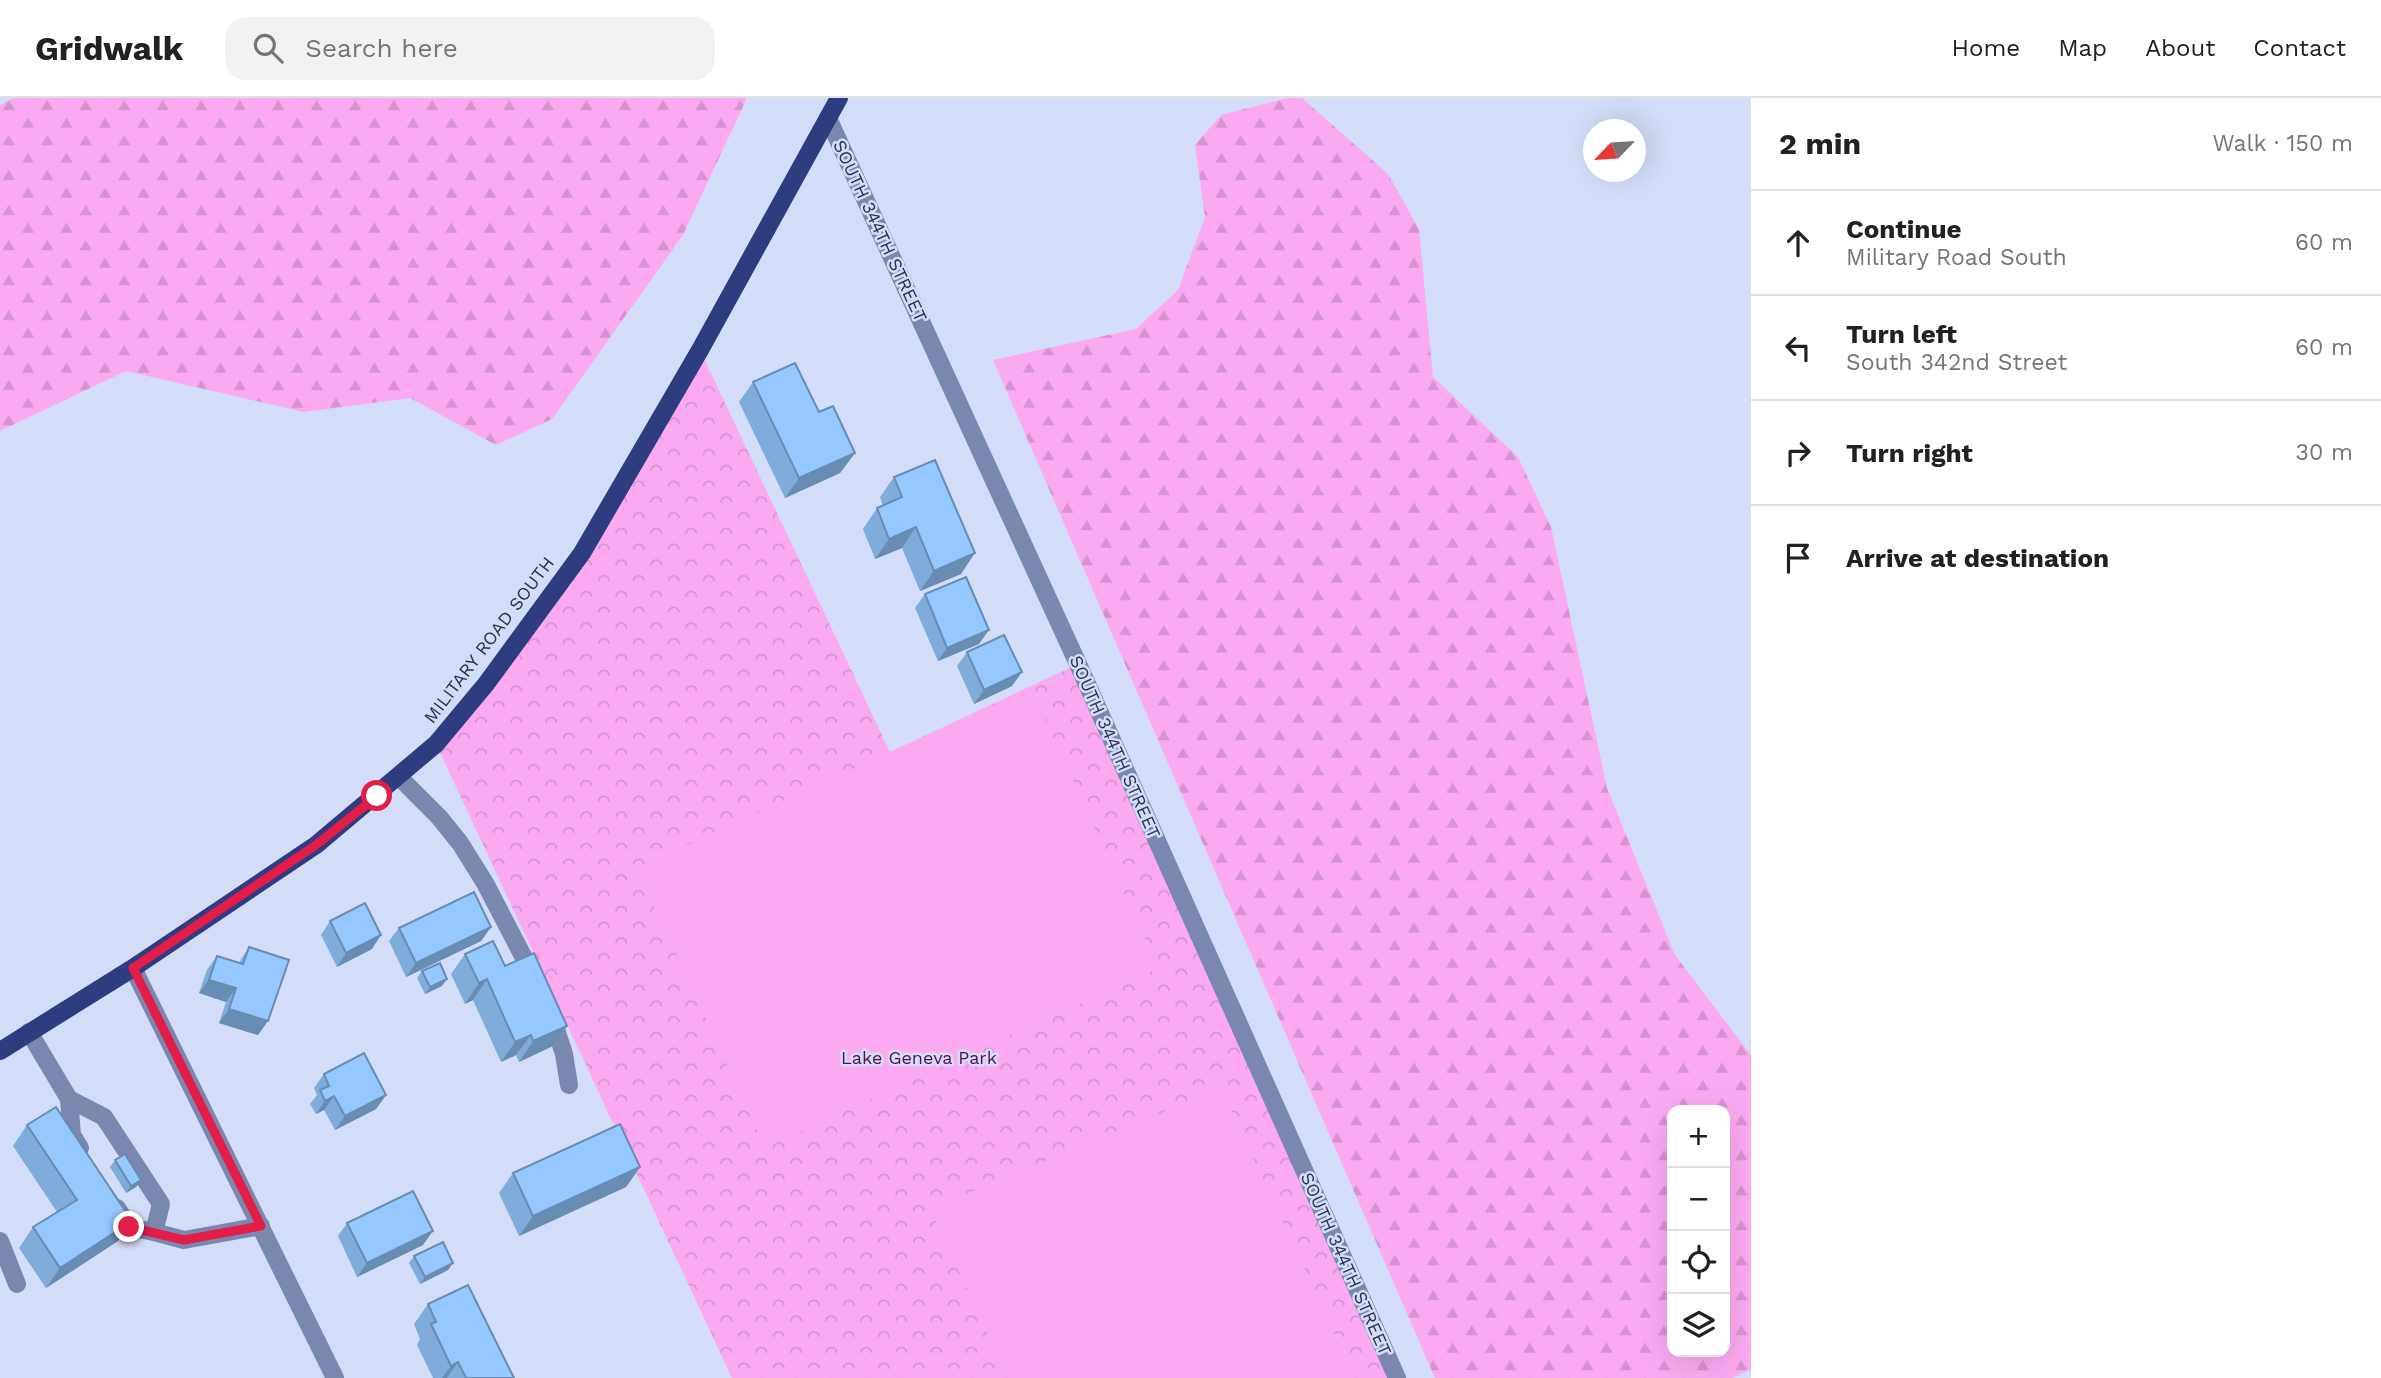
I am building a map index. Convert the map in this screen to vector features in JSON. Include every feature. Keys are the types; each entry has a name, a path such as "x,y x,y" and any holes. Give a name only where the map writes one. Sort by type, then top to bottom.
{"main road":[{"name":"MILITARY ROAD SOUTH","path":"0,1051 133,968 316,845 436,744 486,684 582,553 700,350 839,98"}],"street":[{"name":"SOUTH 344TH STREET","path":"828,118 1078,664 1397,1378"},
{"path":"399,777 439,817 460,843 485,883 554,1022 564,1054 569,1085"},
{"path":"133,968 335,1378"},
{"path":"29,1032 69,1099 72,1135 86,1158"},
{"path":"69,1099 104,1117 161,1203 155,1232"},
{"path":"107,1193 129,1227 184,1240 261,1226"},
{"path":"0,1241 16,1283"}],"green space":[{"path":"14,98 747,98 683,235 552,419 496,445 410,398 304,412 126,371 0,431 0,105"},
{"path":"1288,98 1302,98 1388,174 1419,229 1433,377 1518,457 1551,527 1607,788 1675,955 1751,1055 1751,1369 1732,1378 1435,1378 993,360 1136,329 1178,290 1205,217 1195,145 1221,115"},
{"name":"Lake Geneva Park","path":"700,350 890,752 1078,664 1397,1378 732,1378 436,744 582,553"},
{"path":"1031,688 1158,968 765,1148 637,868"},
{"path":"1221,1088 1355,1378 1008,1378 930,1209"}],"building":[{"path":"795,363 819,412 833,406 855,453 799,478 753,382"},
{"path":"935,460 975,553 934,571 916,527 889,539 877,508 902,497 894,477"},
{"path":"966,577 989,630 947,648 925,594"},
{"path":"1004,635 1022,672 984,690 967,652"},
{"path":"474,892 491,927 416,963 399,928"},
{"path":"365,903 381,935 346,953 330,921"},
{"path":"493,941 505,966 534,953 567,1026 533,1041 531,1035 515,1042 487,979 479,983 465,954"},
{"path":"249,947 289,960 268,1021 229,1009 236,988 209,980 217,956 243,964"},
{"path":"440,963 447,979 430,987 422,971"},
{"path":"364,1053 386,1095 345,1116 334,1096 325,1101 320,1090 329,1086 324,1074"},
{"path":"56,1107 132,1221 60,1268 33,1227 77,1200 27,1125"},
{"path":"620,1124 640,1167 533,1216 513,1173"},
{"path":"125,1154 141,1180 131,1186 115,1160"},
{"path":"413,1191 433,1231 367,1263 347,1223"},
{"path":"443,1242 453,1263 425,1277 414,1256"},
{"path":"468,1285 514,1378 466,1378 458,1362 451,1366 431,1324 436,1322 428,1304"}],"route":[{"path":"129,1227 184,1240 261,1226 133,968 316,845 377,796"}]}
